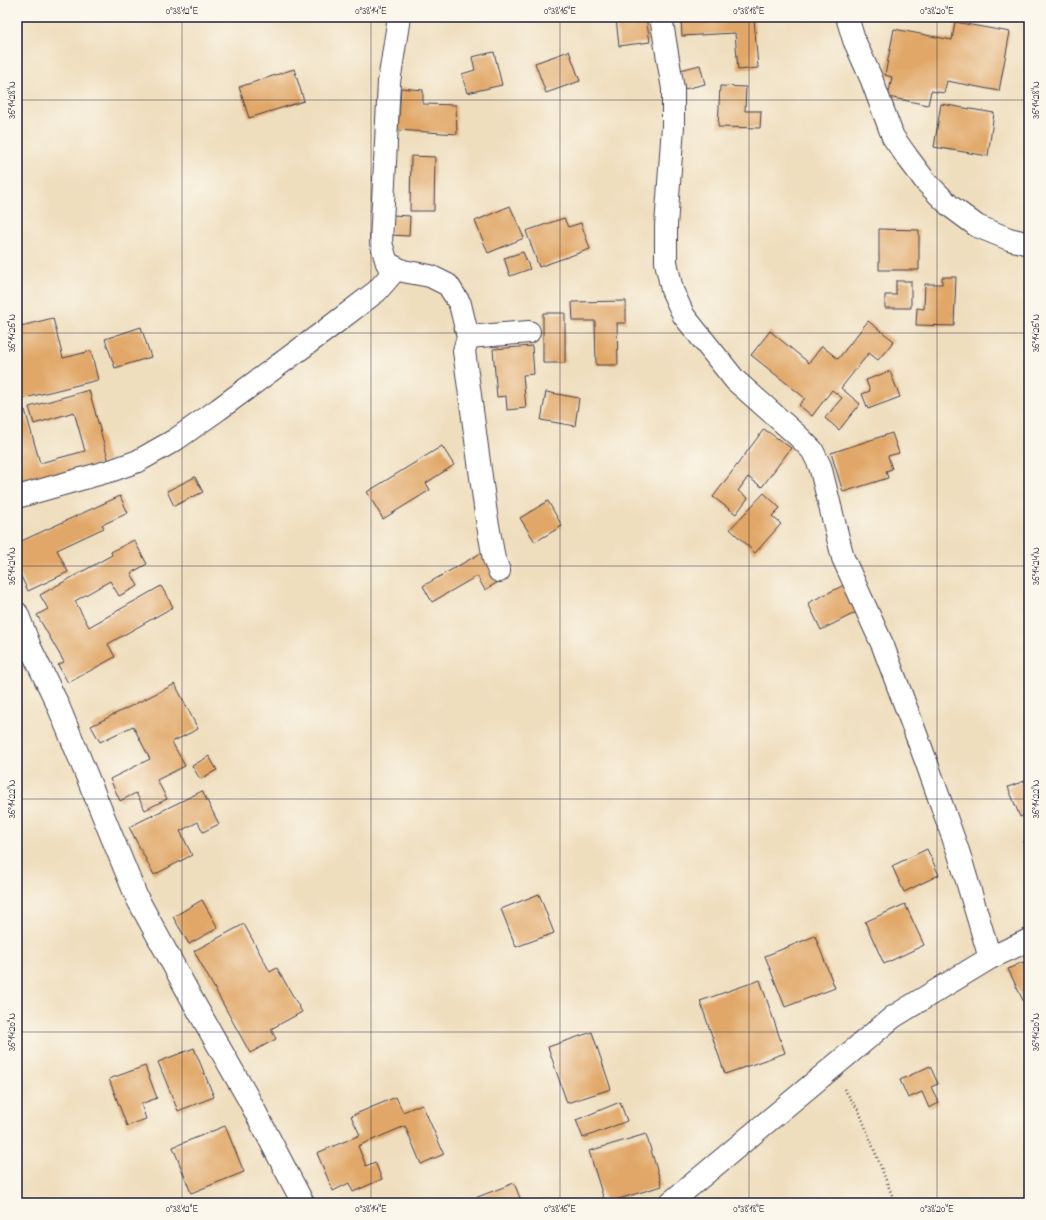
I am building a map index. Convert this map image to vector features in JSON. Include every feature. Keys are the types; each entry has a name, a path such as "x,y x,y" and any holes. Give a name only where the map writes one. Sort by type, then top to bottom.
{"street":[{"path":"399,17 390,82 381,243 388,263 403,271 430,276 448,285 460,304 468,337 464,351 486,514 494,559 499,571"},
{"path":"661,17 673,89 673,126 666,226 666,262 672,290 684,316 735,380 812,450 820,466 842,558 883,646 926,760 959,854 990,958"},
{"path":"847,17 854,40 871,78 893,137 926,182 950,206 978,226 1009,239 1029,244"},
{"path":"17,497 132,463 175,440 332,326 377,291 397,268"},
{"path":"468,337 529,332"},
{"path":"17,613 30,647 57,703 137,898 248,1098 303,1203"},
{"path":"670,1203 892,1017 990,958 1029,940"}],"path":[{"path":"827,1072 848,1093 859,1111 895,1203"}],"building":[{"path":"646,17 650,42 619,46 616,18"},
{"path":"681,17 715,17 715,20 754,18 758,68 738,70 735,33 682,36"},
{"path":"955,22 1010,32 999,91 947,81 944,93 931,91 928,105 888,97 892,77 885,75 894,29 952,40"},
{"path":"569,51 580,81 546,93 535,63"},
{"path":"494,52 502,85 467,93 462,74 475,70 472,57"},
{"path":"700,65 705,84 685,89 680,70"},
{"path":"294,69 304,101 249,118 239,87"},
{"path":"720,86 746,87 745,111 761,111 760,128 718,127"},
{"path":"401,88 423,90 423,104 456,105 457,134 398,130"},
{"path":"941,104 994,113 988,156 934,147"},
{"path":"411,156 435,157 434,211 410,211"},
{"path":"510,206 524,238 488,253 475,221"},
{"path":"392,215 410,216 409,236 391,235"},
{"path":"564,218 568,227 581,223 590,249 539,267 526,231"},
{"path":"879,229 919,230 919,270 879,270"},
{"path":"523,252 530,269 510,276 504,258"},
{"path":"942,277 956,277 954,326 916,325 917,308 924,309 925,284 942,284"},
{"path":"896,281 911,281 911,308 885,308 885,295 896,295"},
{"path":"626,301 626,323 617,323 618,365 596,365 595,321 573,321 572,302"},
{"path":"543,313 565,313 565,363 543,363"},
{"path":"53,318 63,358 91,351 98,380 17,400 17,327"},
{"path":"868,321 894,341 878,360 869,353 841,388 860,404 839,430 825,418 842,398 832,390 812,416 799,405 805,398 751,355 770,331 809,363 822,346 838,359"},
{"path":"141,327 151,357 115,368 105,339"},
{"path":"532,346 534,374 523,375 526,408 507,410 506,396 497,397 493,349"},
{"path":"890,371 900,397 868,409 862,394 870,391 866,380"},
{"path":"89,390 109,462 17,487 17,412 25,410 40,463 85,451 74,412 34,424 29,407"},
{"path":"546,392 579,398 575,426 541,420"},
{"path":"764,429 791,448 762,487 748,477 738,491 748,498 736,514 713,497"},
{"path":"892,433 899,453 888,456 892,469 886,471 888,478 843,492 831,453"},
{"path":"442,446 454,465 426,483 430,490 383,519 367,492"},
{"path":"195,477 203,492 174,506 167,491"},
{"path":"764,493 780,508 772,516 781,524 755,553 730,529"},
{"path":"120,496 128,513 102,525 104,528 57,550 68,572 28,591 17,568 17,543"},
{"path":"548,501 562,526 535,542 520,518"},
{"path":"134,540 147,564 131,573 138,586 119,596 110,581 75,601 89,627 161,586 173,607 108,644 115,657 68,683 58,665 64,662 37,615 48,609 40,595 112,555 111,552"},
{"path":"481,553 498,582 485,590 477,576 432,602 423,586"},
{"path":"844,585 857,612 821,630 808,603"},
{"path":"175,684 198,729 172,742 185,766 157,780 167,799 145,810 136,793 120,801 110,779 150,759 133,726 100,742 91,726"},
{"path":"209,756 217,770 200,779 192,766"},
{"path":"1027,780 1029,785 1029,813 1020,817 1008,787"},
{"path":"202,791 219,824 203,832 198,822 180,831 192,855 154,875 129,827"},
{"path":"1029,840 1029,861 1028,861 1023,842"},
{"path":"927,849 939,875 904,892 892,866"},
{"path":"539,894 554,933 516,947 501,909"},
{"path":"202,900 218,928 189,944 173,917"},
{"path":"905,904 924,945 884,964 865,922"},
{"path":"244,924 270,972 277,968 302,1012 271,1029 276,1039 250,1053 194,951"},
{"path":"815,936 835,988 785,1007 765,956"},
{"path":"1023,962 1029,976 1029,1013 1008,969"},
{"path":"760,980 785,1053 725,1074 700,1001"},
{"path":"592,1032 611,1089 567,1103 548,1047"},
{"path":"194,1048 214,1097 178,1111 158,1062"},
{"path":"145,1066 157,1098 141,1104 146,1119 127,1126 109,1079"},
{"path":"930,1066 938,1084 931,1087 939,1103 929,1108 922,1092 908,1098 900,1080"},
{"path":"396,1097 403,1112 422,1104 444,1154 421,1164 405,1126 358,1146 366,1166 375,1162 382,1179 353,1192 349,1183 333,1191 317,1153 360,1135 351,1116"},
{"path":"620,1102 627,1121 583,1138 576,1120"},
{"path":"225,1126 244,1172 191,1193 173,1147"},
{"path":"646,1134 662,1186 605,1203 589,1151"},
{"path":"514,1183 522,1203 477,1203 475,1198"}]}
